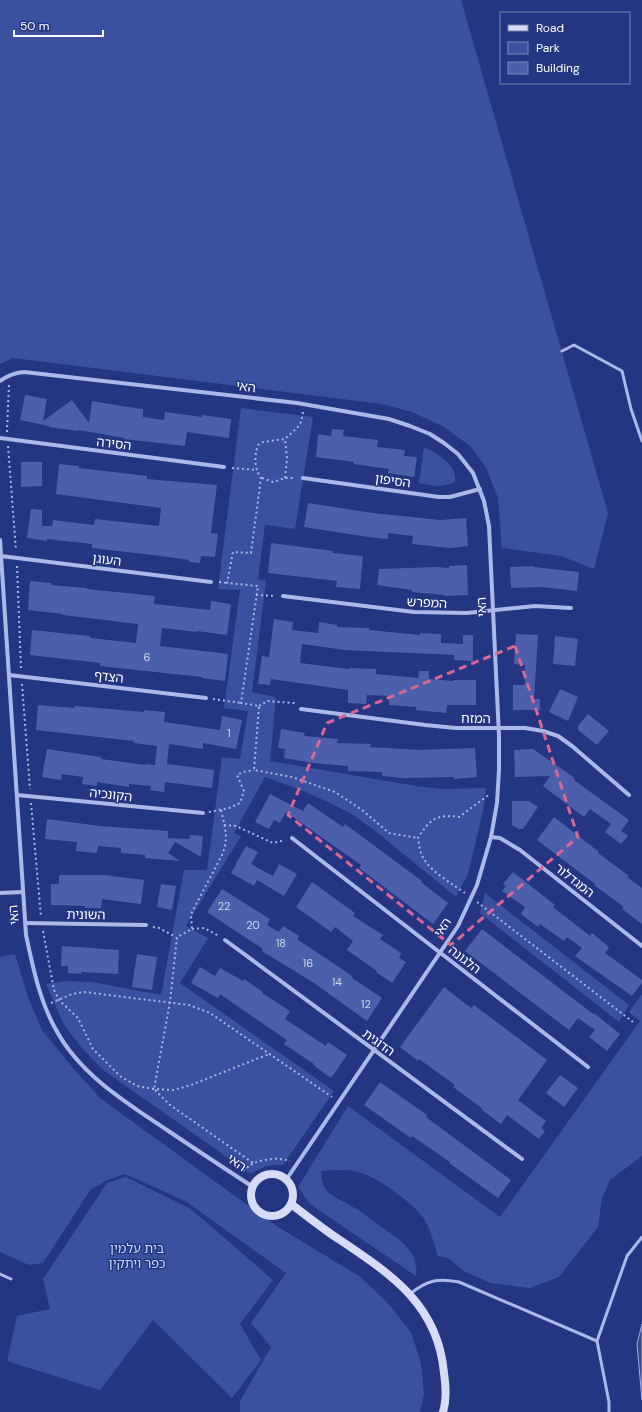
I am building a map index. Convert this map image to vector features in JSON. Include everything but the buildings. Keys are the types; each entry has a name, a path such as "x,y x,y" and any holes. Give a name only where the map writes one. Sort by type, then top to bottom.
{"street":[{"name":"האי","path":"10,374 14,372 24,372 304,405 389,419 430,434 458,454 473,473 480,489 489,526 498,728 498,789 491,837 477,884 458,926 286,1180"},
{"path":"0,381 10,374"},
{"name":"הסירה","path":"0,438 224,467"},
{"name":"הסיפון","path":"303,478 439,497 450,497 480,489"},
{"name":"האי","path":"0,540 26,935 31,961 45,1006 55,1029 66,1046 82,1066 98,1081 134,1108 253,1187"},
{"name":"העוגן","path":"1,556 211,582"},
{"name":"המפרש","path":"283,596 414,612 451,613 535,606 571,608"},
{"name":"הצדף","path":"9,675 206,698"},
{"name":"המזח","path":"301,709 456,728 525,728 543,731 558,736 572,746 628,795"},
{"name":"הקונכיה","path":"17,795 203,813"},
{"name":"המגדלור","path":"491,837 500,838 520,850 642,946"},
{"name":"הלגונה","path":"292,838 588,1067"},
{"path":"0,893 24,892"},
{"name":"השונית","path":"26,923 146,925"},
{"name":"הדוגית","path":"224,940 522,1159"},
{"path":"270,1174 277,1175 286,1180 291,1186 293,1192 291,1204 288,1210 276,1216 269,1216 262,1214 257,1210 251,1198 253,1187 258,1179 270,1174"},
{"path":"291,1204 325,1230 382,1268 403,1286 427,1316 436,1336 442,1356 446,1386 443,1412"}],"lane":[{"path":"562,352 574,345 622,371 631,409 642,441"},
{"path":"609,1412 609,1402 597,1341 627,1256 642,1238"},
{"path":"0,1274 11,1279"},
{"path":"410,1294 420,1286 434,1280 459,1282 597,1341"}],"path":[{"path":"10,374 8,387 7,439 16,558 22,676 42,923 54,990 59,1000 78,1018 93,1049 120,1076 137,1086 174,1090 191,1085 269,1054"},
{"path":"303,478 284,478 273,482 262,478 257,470 254,454 258,445 263,442 285,439 297,428 301,422 304,405"},
{"path":"284,478 287,458 285,439"},
{"path":"224,467 257,470"},
{"path":"241,703 258,586 228,583 233,552 251,553 262,478"},
{"path":"256,595 283,596"},
{"path":"206,698 259,706 267,701 294,703 301,709"},
{"path":"254,770 259,706"},
{"path":"203,813 229,808 240,803 244,792 237,774 254,770 292,777 335,792 362,810 389,833 418,838"},
{"path":"498,789 459,816 445,815 434,819 424,828 418,838 424,861 633,1022"},
{"path":"192,929 191,914 226,846 226,836 221,810"},
{"path":"224,826 236,826 273,843 292,838"},
{"path":"146,925 159,928 177,937"},
{"path":"177,937 192,929 204,928 210,930 224,940"},
{"path":"154,1089 170,1002 177,937"},
{"path":"45,1006 72,994 84,992 189,1005 210,1013 338,1102"},
{"path":"154,1089 170,1105 254,1163"},
{"path":"237,1176 254,1163 272,1159 285,1159 296,1164"}],"highlighted area":[{"path":"515,646 578,837 451,945 288,815 327,723"}],"green space":[{"path":"0,0 461,0 608,513 594,569 561,556 502,548 498,498 486,467 470,446 444,427 412,412 382,404 13,358 0,364"},
{"path":"241,408 313,417 295,529 265,525 258,579 266,581 252,692 276,697 270,761 416,786 441,789 486,788 483,811 468,874 456,897 355,816 301,790 265,777 234,833 241,836 186,926 208,938 180,983 334,1091 283,1165 266,1166 251,1174 103,1070 82,1048 64,1025 46,984 66,981 92,982 161,995 184,870 207,870 222,757 240,759 248,711 224,708 240,590 218,589"},
{"path":"424,447 446,460 453,470 455,482 437,486 419,483"},
{"path":"485,893 629,1005 619,1022 480,913"},
{"path":"15,954 29,1000 42,1030 100,1098 275,1225 359,1276 386,1301 411,1332 421,1363 424,1394 420,1412 240,1412 240,1401 271,1347 251,1323 286,1273 185,1201 125,1174 110,1179 91,1189 43,1263 29,1265 0,1252 0,957"},
{"path":"642,994 642,1156 610,1180 602,1198 598,1227 559,1277 530,1288 490,1283 464,1271 448,1258 438,1256 424,1219 404,1199 377,1180 352,1171 321,1171 322,1181 327,1191 336,1198 361,1212 405,1245 414,1258 416,1276 309,1203 298,1187 348,1106 500,1217 640,1021 629,1012"},
{"name":"בית עלמין כפר ויתקין","path":"126,1177 191,1209 273,1280 240,1324 261,1360 232,1398 153,1320 100,1390 7,1361 17,1316 50,1309 43,1279 107,1183"}],"shaded area":[{"path":"642,1324 642,1400 637,1344"}]}
